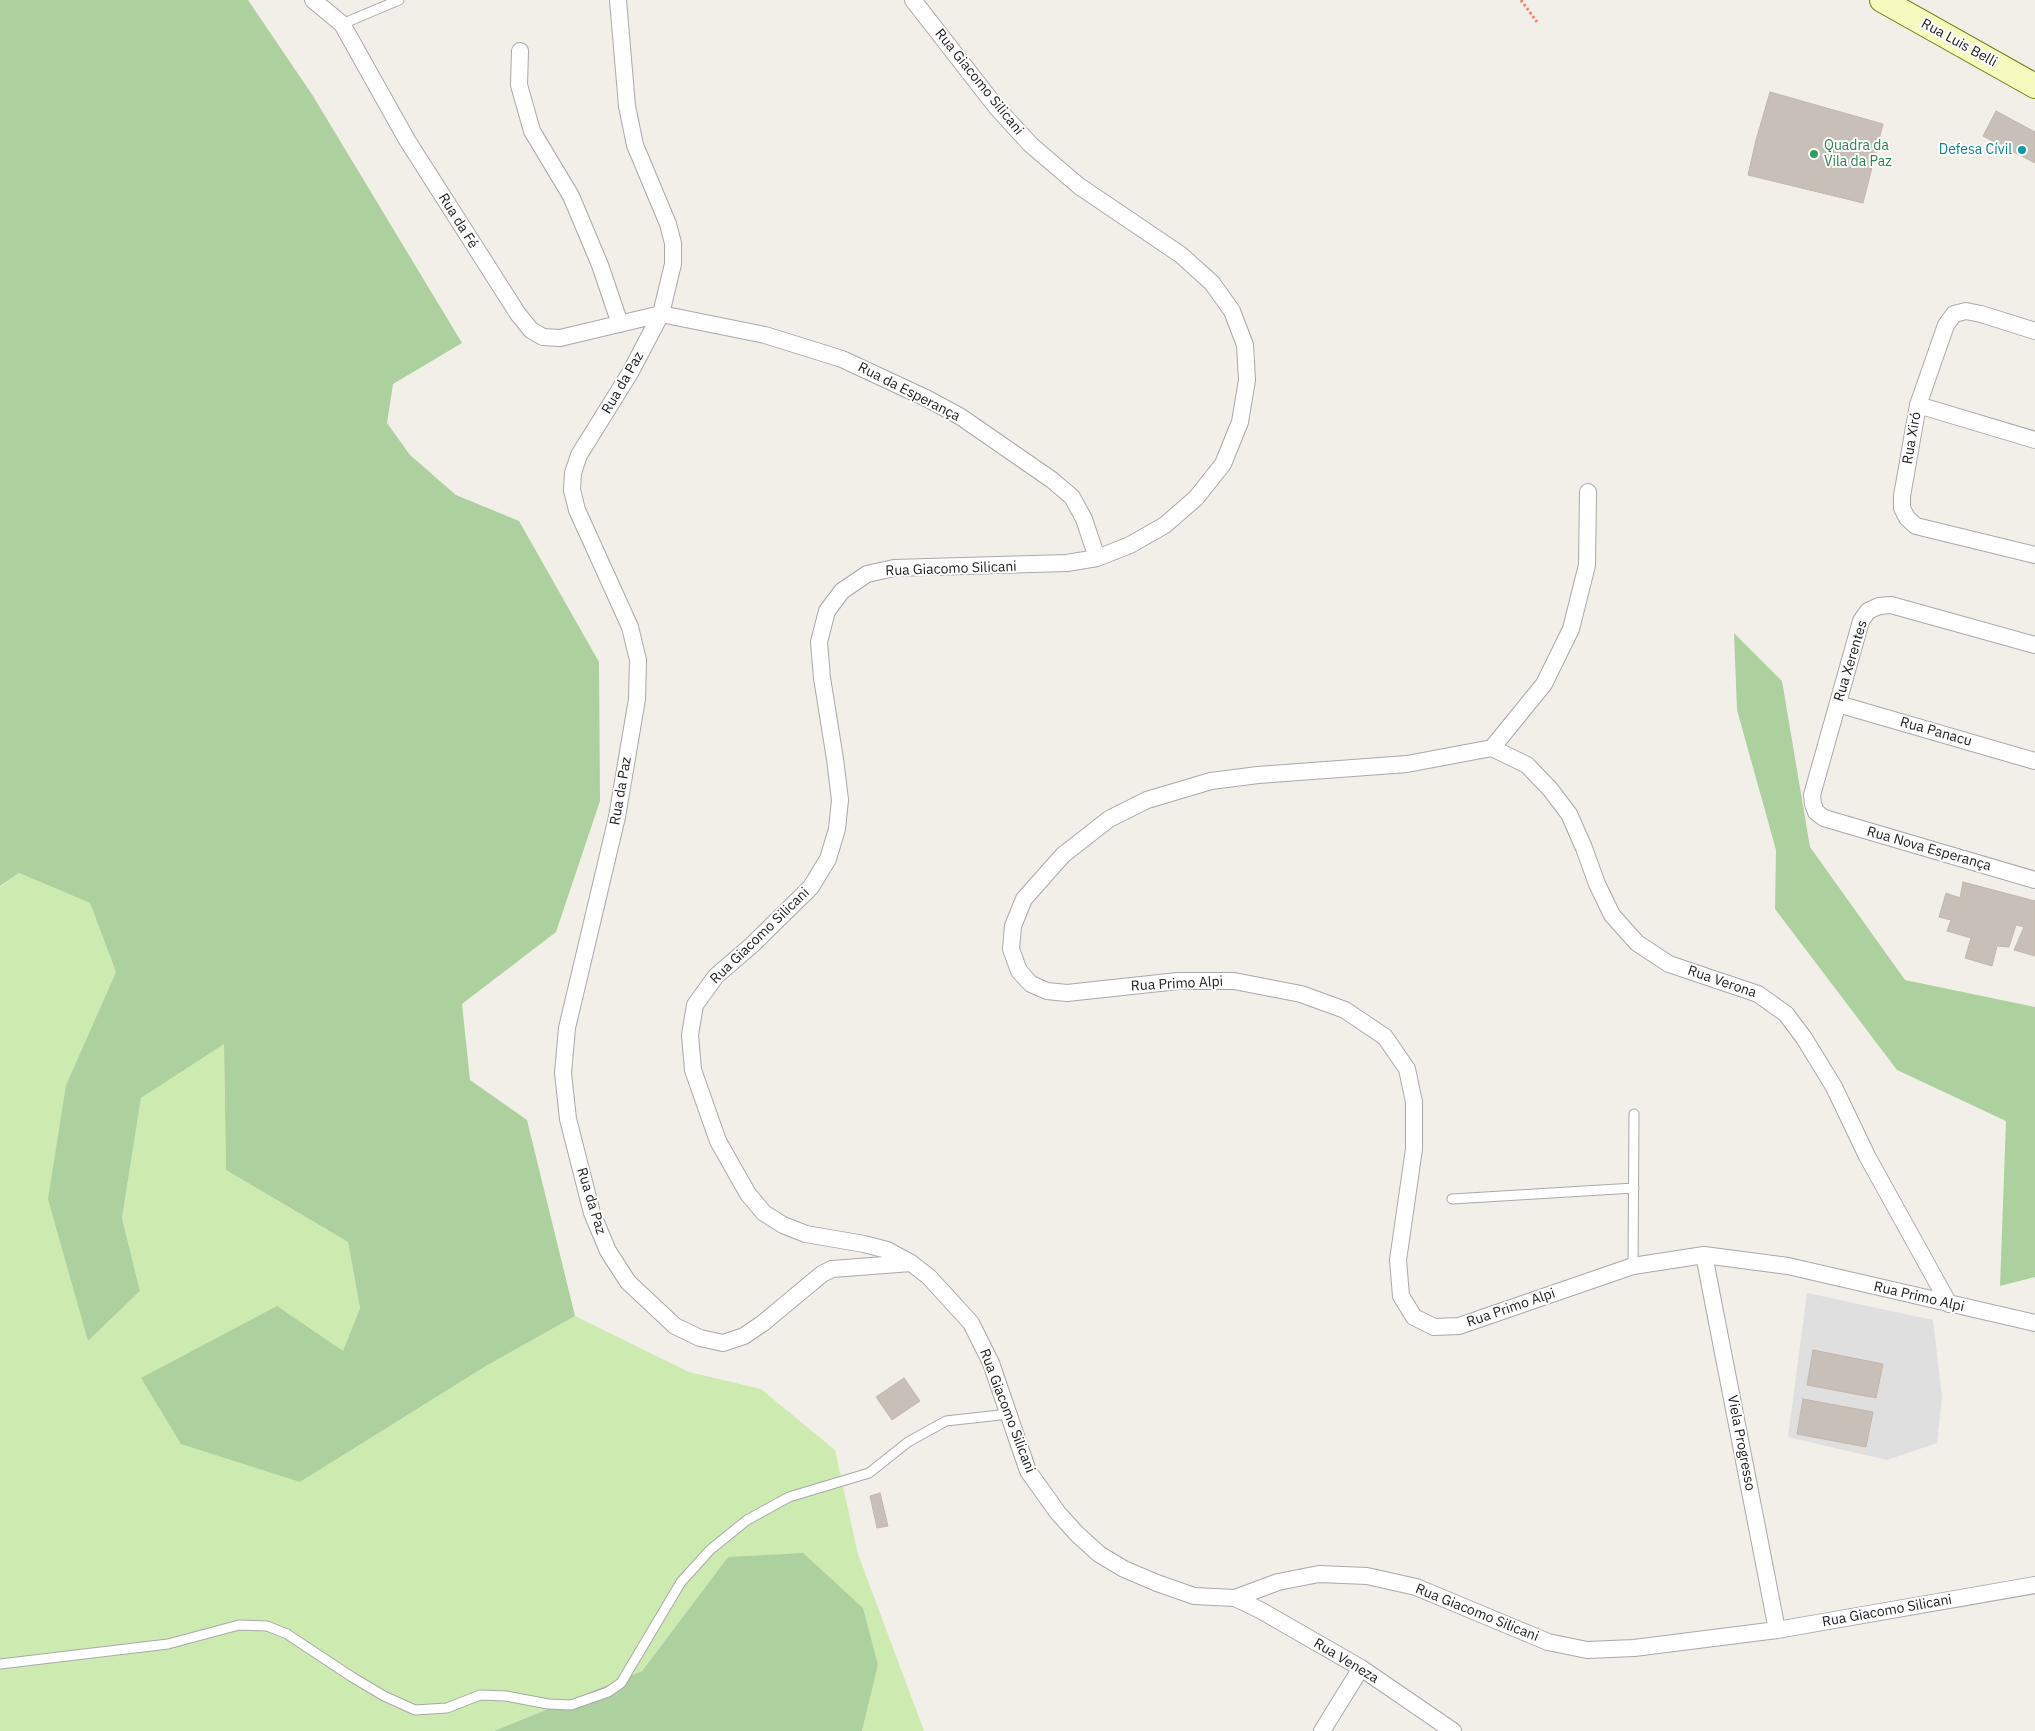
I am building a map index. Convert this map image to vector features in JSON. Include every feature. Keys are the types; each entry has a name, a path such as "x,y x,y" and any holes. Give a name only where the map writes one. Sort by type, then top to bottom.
{"street":[{"name":"Rua da Fé","path":"313,0 342,24 407,140 518,314 531,330 544,337 560,338 661,314"},
{"name":"Rua da Paz","path":"618,0 627,106 635,145 668,224 673,243 673,264 661,314 630,373 579,456 573,473 572,490 577,510 630,627 638,660 637,699 617,817 567,1028 563,1073 568,1119 592,1213 608,1251 628,1282 675,1326 700,1338 723,1343 744,1336 763,1323 822,1274 832,1269 912,1263"},
{"name":"Rua Giacomo Silicani","path":"913,0 997,108 1031,145 1080,186 1181,255 1212,283 1232,311 1245,345 1247,380 1240,422 1223,464 1196,498 1165,525 1130,545 1097,558 1068,563 894,568 867,574 842,591 827,611 819,642 822,678 840,800 837,829 828,859 811,887 752,945 716,976 695,1005 690,1034 693,1070 718,1141 753,1200 764,1213 783,1225 806,1234 887,1250 912,1263 929,1277 971,1323 991,1363 1028,1471 1042,1492 1077,1534 1099,1554 1124,1570 1157,1584 1194,1596 1235,1598 1278,1582 1319,1574 1367,1576 1416,1587 1548,1642 1587,1650 1634,1648 1778,1630 2035,1585"},
{"name":"Rua Luis Belli","path":"1882,0 2035,86"},
{"path":"520,51 519,84 532,131 571,196 600,265 620,324"},
{"name":"Rua Xiró","path":"2035,331 1981,314 1966,311 1954,314 1946,324 1918,404 1902,496 1902,508 1907,518 1916,526 2035,555"},
{"name":"Rua da Esperança","path":"661,314 765,335 842,359 928,399 961,417 1052,480 1072,498 1084,519 1097,558"},
{"path":"1918,404 2035,440"},
{"path":"1492,748 1544,684 1572,629 1588,565 1588,492"},
{"name":"Rua Xerentes","path":"1824,818 1816,812 1812,794 1861,621 1868,611 1878,606 1891,604 2035,645"},
{"name":"Rua Panacu","path":"1838,704 2035,761"},
{"name":"Rua Primo Alpi","path":"1492,748 1407,764 1211,781 1147,800 1109,819 1063,855 1024,899 1013,926 1011,949 1019,971 1031,984 1047,991 1067,992 1178,981 1234,981 1301,994 1345,1010 1385,1037 1407,1069 1414,1102 1414,1149 1398,1260 1401,1296 1414,1317 1434,1327 1459,1326 1633,1266 1704,1255 1788,1266 2035,1323"},
{"name":"Rua Verona","path":"1492,748 1527,765 1550,789 1569,814 1584,848 1596,884 1612,914 1637,943 1669,964 1758,994 1786,1014 1804,1038 1834,1087 1867,1156 1949,1304"},
{"name":"Rua Nova Esperança","path":"1824,818 2035,880"},
{"name":"Viela Progresso","path":"1704,1255 1778,1630"},
{"name":"Rua Veneza","path":"1235,1598 1260,1610 1361,1668 1453,1731"},
{"path":"1322,1731 1361,1668"}],"lane":[{"path":"342,24 399,0"},
{"path":"1633,1266 1634,1114"},
{"path":"1452,1199 1634,1188"},
{"path":"0,1664 168,1644 239,1625 267,1626 288,1634 352,1677 384,1696 415,1710 446,1708 480,1695 506,1696 548,1704 571,1705 608,1692 621,1683 681,1582 710,1550 747,1520 789,1498 869,1472 908,1442 946,1421 1010,1414"}],"path":[{"path":"1521,0 1537,22"}],"shaded area":[{"path":"1807,1293 1933,1320 1942,1397 1937,1443 1887,1460 1788,1437"}],"green space":[{"path":"0,0 248,0 313,96 462,343 393,384 387,423 410,455 456,495 519,521 599,662 600,801 556,932 462,1004 470,1080 527,1120 575,1316 486,1366 300,1482 181,1444 141,1378 277,1306 343,1351 360,1308 348,1242 226,1170 224,1044 141,1098 122,1218 140,1291 88,1341 48,1199 66,1085 116,972 90,903 19,873 0,886"},
{"path":"1734,633 1782,681 1810,847 1905,980 2035,1007 2035,1277 2000,1286 2006,1121 1897,1070 1775,909 1776,850 1737,710"},
{"path":"19,873 90,903 116,972 66,1085 88,1341 140,1291 122,1218 141,1098 224,1043 226,1170 348,1242 360,1308 343,1351 300,1482 486,1366 575,1316 689,1372 761,1389 835,1450 858,1554 924,1731 862,1731 878,1665 728,1557 642,1671 494,1731 0,1731 0,887"},
{"path":"803,1553 863,1608 878,1665 862,1731 494,1731 642,1671 728,1557"}],"building":[{"name":"Quadra da Vila da Paz","path":"1770,92 1883,124 1863,203 1748,175"},
{"name":"Defesa Cívil","path":"1996,111 2035,132 2035,163 1983,136"},
{"path":"1963,882 2035,901 2035,956 2014,950 2024,927 2016,925 2009,947 1997,946 1992,966 1965,958 1971,938 1947,931 1951,920 1939,917 1946,893 1960,898"},
{"path":"1813,1350 1883,1364 1876,1398 1807,1385"},
{"path":"904,1378 920,1401 892,1420 876,1397"},
{"path":"1803,1399 1873,1412 1866,1447 1797,1434"},
{"path":"880,1493 888,1526 877,1528 870,1496"}],"place":[{"name":"Defesa Cívil","path":"2022,150"},
{"name":"Quadra da Vila da Paz","path":"1814,154"}]}
